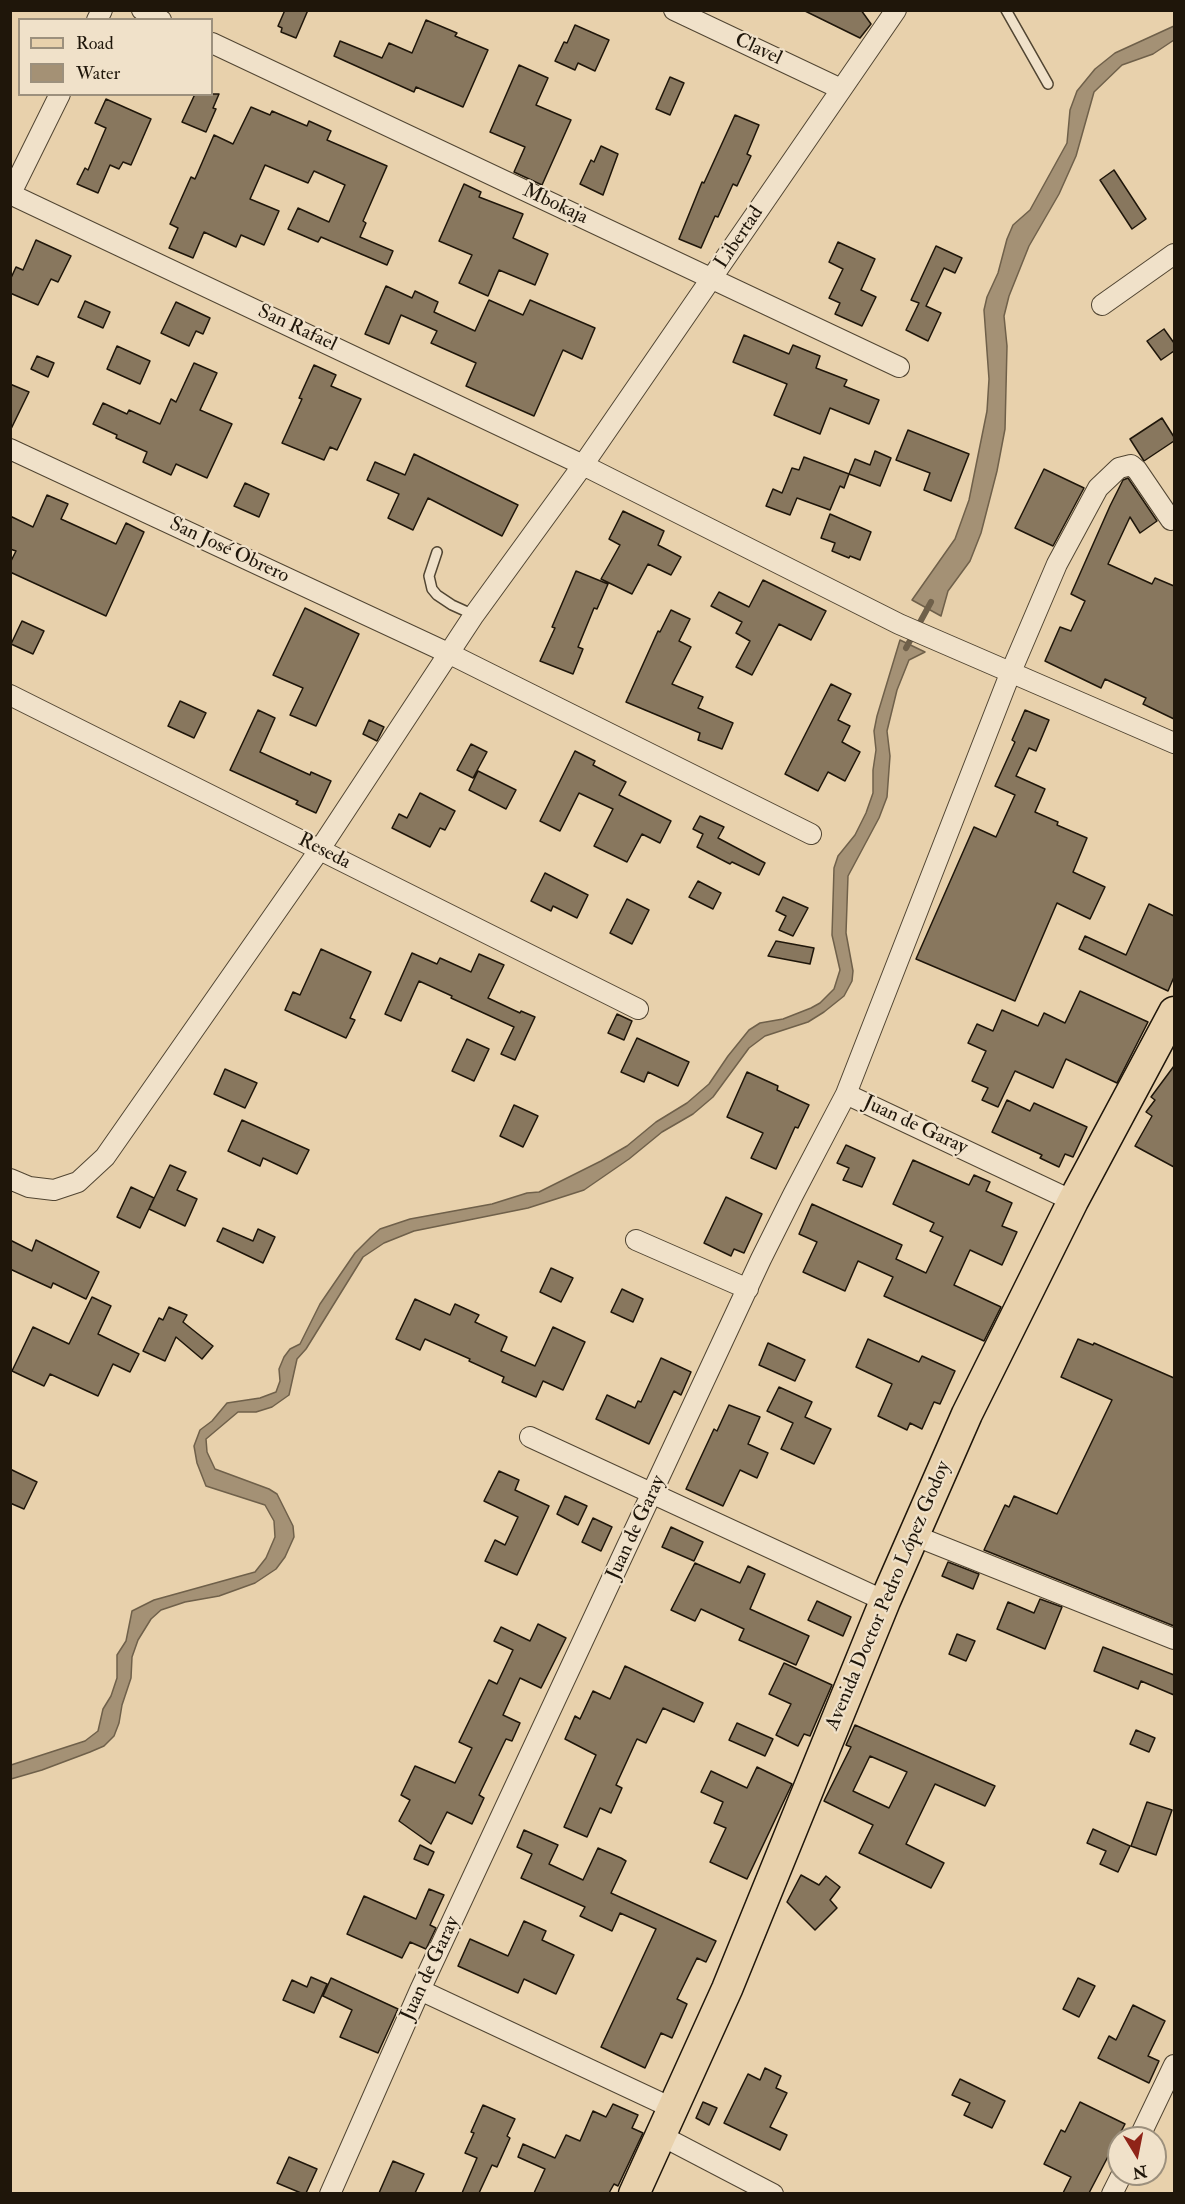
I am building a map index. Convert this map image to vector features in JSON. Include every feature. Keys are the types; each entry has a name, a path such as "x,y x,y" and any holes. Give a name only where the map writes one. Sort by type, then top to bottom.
{"main road":[{"name":"Avenida Doctor Pedro López Godoy","path":"634,2193 727,1989 885,1601 967,1414 1073,1201 1174,1012"}],"street":[{"path":"142,10 157,18"},
{"name":"Clavel","path":"675,10 841,89"},
{"name":"Libertad","path":"10,1179 29,1187 54,1190 78,1182 105,1157 319,850 474,615 583,465 712,279 892,12"},
{"name":"Mbokaja","path":"213,43 899,368"},
{"path":"11,194 59,96"},
{"name":"San Rafael","path":"11,194 583,465 899,624 1010,674 1174,743"},
{"path":"1102,305 1174,254"},
{"name":"San José Obrero","path":"10,449 448,653 811,834"},
{"path":"846,1094 1010,674 1057,564 1098,488 1119,468 1131,465 1174,521"},
{"name":"Reseda","path":"10,695 639,1008"},
{"name":"Juan de Garay","path":"330,2193 420,1990 748,1289 793,1195 846,1094 1073,1201"},
{"path":"636,1240 748,1289"},
{"path":"530,1437 885,1601"},
{"path":"913,1535 1174,1639"},
{"path":"420,1990 672,2108"},
{"path":"1145,2126 1174,2065"},
{"path":"660,2135 772,2193"}],"lane":[{"path":"1006,10 1048,84"},
{"path":"437,552 429,576 432,589 452,605 474,615"}],"water":[{"path":"1174,26 1174,40 1153,54 1122,65 1094,92 1076,156 1059,194 1029,246 1009,296 1004,316 1007,346 1005,429 997,471 981,533 970,561 948,591 941,616 912,600 955,539 969,500 987,411 989,379 984,310 998,273 1007,239 1013,225 1030,210 1067,143 1070,110 1077,91 1095,69 1115,53"},
{"path":"900,640 925,652 909,660 897,690 887,731 890,756 887,797 879,818 848,876 846,933 853,971 852,981 844,996 808,1022 765,1036 749,1048 713,1097 693,1114 662,1132 629,1159 584,1190 528,1208 414,1231 384,1243 363,1257 306,1349 297,1359 289,1395 272,1407 256,1412 238,1412 206,1439 207,1452 215,1469 277,1494 293,1526 294,1537 285,1557 276,1569 255,1583 219,1596 185,1602 161,1610 151,1619 138,1640 132,1657 131,1678 114,1736 104,1746 90,1752 11,1779 11,1765 85,1741 98,1731 103,1709 111,1696 117,1678 117,1655 126,1641 132,1611 154,1600 255,1572 266,1558 275,1537 274,1521 265,1505 206,1486 197,1463 194,1446 200,1430 212,1421 227,1403 260,1398 276,1392 280,1381 279,1369 284,1357 290,1349 300,1344 320,1304 355,1253 371,1237 380,1229 410,1219 492,1204 527,1193 539,1192 601,1161 627,1146 656,1122 687,1103 709,1084 749,1030 760,1023 783,1019 811,1008 820,1003 834,989 840,970 832,935 834,868 838,856 855,835 873,793 876,750 874,731"}],"building":[{"path":"285,10 308,10 296,38 281,32 282,28 278,26"},
{"path":"803,10 861,10 871,24 860,38"},
{"path":"426,20 457,33 455,36 488,50 463,107 416,87 414,92 334,56 340,41 382,58 389,43 412,53"},
{"path":"575,25 609,40 595,71 578,63 575,70 555,61"},
{"path":"519,65 548,78 536,105 571,120 542,185 514,172 525,147 490,132"},
{"path":"670,77 684,83 670,115 656,109"},
{"path":"219,94 213,108 216,109 206,132 182,122 194,96"},
{"path":"106,99 151,119 131,165 123,162 119,169 110,165 98,193 77,184 85,168 88,170 106,128 95,123"},
{"path":"251,107 270,115 272,111 307,126 309,121 331,131 327,140 387,166 363,221 366,223 360,237 393,251 387,265 321,237 318,242 288,229 298,208 329,222 345,185 314,171 308,183 265,165 250,199 279,211 264,245 241,235 236,247 204,232 193,258 169,248 178,228 170,224 191,177 195,179 214,135 233,144"},
{"path":"735,115 759,125 747,154 751,156 737,186 733,184 701,248 679,239 702,182 704,183"},
{"path":"601,146 618,154 603,195 580,184 591,160 594,162"},
{"path":"1114,170 1146,219 1132,229 1100,180"},
{"path":"464,184 481,192 479,197 523,214 513,238 548,254 535,285 499,270 488,296 459,283 472,255 439,241"},
{"path":"36,240 71,256 58,282 51,279 38,305 10,293 10,280 16,267 23,270"},
{"path":"838,242 875,259 861,290 876,297 862,326 835,314 840,303 829,298 843,269 829,262"},
{"path":"936,246 962,258 955,273 944,268 926,306 941,313 928,341 906,330 919,303 911,300"},
{"path":"386,286 412,298 415,291 438,302 434,312 475,331 489,300 523,315 530,300 595,328 582,359 563,350 534,416 466,386 476,363 431,343 437,331 401,315 389,344 365,334"},
{"path":"85,301 110,312 103,328 78,317"},
{"path":"176,302 210,318 203,334 196,331 189,346 161,333"},
{"path":"1164,329 1174,343 1174,351 1161,360 1147,341"},
{"path":"744,335 789,354 793,345 820,356 816,368 847,380 844,386 879,400 869,424 830,408 820,434 774,415 787,384 733,362"},
{"path":"117,346 150,361 140,384 107,369"},
{"path":"37,356 54,363 48,377 31,369"},
{"path":"194,363 217,373 200,410 232,424 207,478 176,464 171,475 143,462 147,452 116,438 117,435 93,424 103,403 127,414 129,410 160,424 171,399 176,402"},
{"path":"314,365 336,375 331,386 361,399 337,450 330,447 324,460 282,443 302,399 299,398"},
{"path":"10,384 29,392 10,431"},
{"path":"1162,418 1174,437 1174,441 1144,461 1130,439"},
{"path":"908,430 969,454 951,501 924,490 930,473 896,460"},
{"path":"875,451 891,458 880,486 849,474 855,459 870,465"},
{"path":"414,454 518,505 502,536 428,498 413,530 388,518 399,494 367,480 375,462 405,475"},
{"path":"804,457 849,474 844,488 840,486 830,510 797,498 790,515 766,506 773,489 782,493 792,468 799,470"},
{"path":"1044,469 1084,488 1053,546 1015,528"},
{"path":"1128,478 1157,521 1140,533 1130,517 1108,564 1152,584 1155,578 1174,586 1174,719 1143,704 1146,698 1105,679 1101,688 1045,661 1060,627 1071,631 1085,601 1071,594 1110,506 1123,480"},
{"path":"245,483 269,494 259,517 234,506"},
{"path":"47,495 68,504 61,519 116,544 126,523 144,532 106,616 10,572 10,563 16,551 10,549 10,516 33,527"},
{"path":"623,511 664,531 658,545 681,557 671,575 648,564 632,594 601,579 620,545 609,539"},
{"path":"830,514 871,532 860,560 832,551 835,543 821,538"},
{"path":"576,571 608,584 597,609 594,608 578,647 583,649 573,674 540,661"},
{"path":"763,580 826,611 811,640 779,624 752,675 736,667 750,641 736,633 742,622 711,606 719,592 749,607"},
{"path":"305,608 359,634 316,726 290,715 303,688 273,675"},
{"path":"671,610 690,619 679,641 691,647 672,684 703,697 698,708 733,723 722,749 698,740 700,733 626,702 658,631 660,632"},
{"path":"22,621 44,631 33,654 11,644"},
{"path":"831,684 851,694 838,720 850,726 842,742 860,752 845,781 828,772 818,791 785,774"},
{"path":"180,701 206,713 194,738 168,726"},
{"path":"258,710 275,718 260,752 310,775 311,772 331,781 316,813 296,804 298,801 230,770"},
{"path":"1025,710 1049,720 1036,751 1029,748 1016,776 1045,789 1035,812 1087,838 1073,872 1105,887 1090,919 1057,903 1015,1001 916,959 974,827 996,837 1015,795 995,786 1015,742 1012,740"},
{"path":"369,720 384,727 377,741 363,734"},
{"path":"471,744 487,752 473,778 457,770"},
{"path":"575,751 595,761 593,765 626,782 619,795 671,821 660,843 642,834 627,862 594,846 613,809 579,793 560,831 540,821"},
{"path":"478,771 516,790 506,809 469,790"},
{"path":"420,793 455,811 445,830 440,828 430,847 392,828 399,814 407,818"},
{"path":"700,816 724,827 718,838 765,863 759,875 732,862 730,864 697,847 703,834 693,829"},
{"path":"545,873 588,895 577,918 553,906 551,911 531,901"},
{"path":"698,881 721,893 713,909 689,897"},
{"path":"783,897 808,908 793,936 779,930 786,916 776,911"},
{"path":"627,899 649,910 632,944 610,933"},
{"path":"1149,904 1174,916 1174,977 1168,991 1079,949 1085,936 1126,955"},
{"path":"776,941 814,948 810,964 768,956"},
{"path":"321,949 371,972 350,1018 355,1020 346,1038 285,1010 293,992 300,995"},
{"path":"412,953 437,964 440,958 471,972 479,954 504,965 488,998 520,1013 521,1011 535,1017 515,1060 501,1054 514,1027 419,981 401,1021 385,1014"},
{"path":"1080,991 1148,1022 1117,1083 1066,1059 1053,1088 1015,1071 998,1107 982,1100 988,1088 972,1081 986,1051 968,1043 977,1024 993,1031 1002,1010 1038,1026 1044,1013 1065,1023"},
{"path":"617,1014 632,1021 624,1040 608,1033"},
{"path":"637,1038 689,1062 678,1086 648,1072 644,1082 621,1072"},
{"path":"467,1039 489,1049 474,1081 452,1071"},
{"path":"1174,1066 1174,1167 1135,1146 1152,1116 1146,1112 1155,1100 1151,1097"},
{"path":"225,1069 257,1083 245,1108 214,1094"},
{"path":"747,1072 778,1086 777,1090 809,1105 798,1128 795,1127 776,1169 751,1158 763,1133 727,1117"},
{"path":"1007,1100 1030,1111 1034,1103 1087,1127 1073,1157 1065,1154 1059,1167 1040,1158 1042,1155 992,1132"},
{"path":"514,1105 538,1116 523,1147 500,1136"},
{"path":"242,1120 309,1150 297,1174 263,1158 260,1166 228,1151"},
{"path":"846,1145 875,1158 862,1187 843,1180 849,1168 837,1163"},
{"path":"913,1160 969,1185 974,1175 990,1182 986,1191 1012,1203 1002,1226 1017,1232 1002,1265 970,1250 954,1285 1001,1307 984,1341 884,1296 893,1277 858,1261 845,1291 803,1272 817,1242 799,1234 812,1204 902,1245 896,1259 926,1273 943,1237 930,1231 934,1223 893,1204"},
{"path":"170,1165 186,1172 177,1190 197,1199 185,1226 149,1209"},
{"path":"131,1187 154,1198 140,1228 117,1217"},
{"path":"726,1197 762,1214 744,1253 734,1249 731,1256 704,1243"},
{"path":"223,1228 253,1241 258,1229 275,1237 263,1263 217,1241"},
{"path":"10,1240 32,1251 36,1240 99,1272 86,1299 53,1283 51,1288 10,1269"},
{"path":"551,1268 573,1278 561,1302 540,1292"},
{"path":"622,1289 643,1299 633,1322 611,1312"},
{"path":"92,1297 111,1306 98,1334 139,1354 130,1372 113,1364 98,1396 50,1374 44,1386 12,1371 33,1327 69,1344"},
{"path":"415,1299 450,1315 455,1304 479,1315 475,1322 507,1337 501,1351 535,1366 553,1327 585,1342 563,1390 543,1381 536,1397 502,1382 504,1377 469,1361 470,1359 425,1339 420,1350 396,1339"},
{"path":"169,1307 187,1315 183,1322 213,1346 202,1359 176,1337 165,1361 143,1351 159,1318 163,1320"},
{"path":"868,1339 919,1362 922,1356 955,1371 940,1404 934,1402 922,1429 910,1423 907,1430 878,1416 892,1384 856,1367"},
{"path":"1078,1339 1093,1345 1094,1343 1174,1378 1174,1626 984,1550 1005,1505 1009,1507 1014,1496 1057,1514 1112,1400 1061,1377"},
{"path":"768,1343 805,1360 795,1381 759,1365"},
{"path":"661,1358 691,1372 681,1395 674,1391 649,1444 596,1419 607,1395 635,1408 638,1401 641,1402"},
{"path":"779,1387 812,1402 805,1417 831,1429 814,1464 781,1449 793,1423 767,1411"},
{"path":"729,1405 760,1417 748,1444 768,1453 757,1478 740,1470 723,1506 686,1489 714,1429 717,1431"},
{"path":"10,1469 37,1482 24,1509 10,1503"},
{"path":"499,1471 519,1480 515,1490 549,1506 517,1575 485,1561 495,1540 505,1545 518,1517 484,1501"},
{"path":"565,1496 587,1506 578,1525 557,1514"},
{"path":"593,1518 612,1527 601,1551 582,1542"},
{"path":"671,1527 703,1542 694,1561 662,1547"},
{"path":"948,1562 979,1574 973,1589 942,1576"},
{"path":"695,1563 740,1583 748,1566 765,1574 750,1609 809,1636 796,1665 739,1640 744,1629 701,1609 695,1621 671,1610"},
{"path":"1040,1599 1062,1607 1045,1649 997,1629 1008,1602 1034,1613"},
{"path":"817,1601 851,1617 843,1636 808,1620"},
{"path":"538,1624 566,1638 541,1688 520,1678 503,1715 520,1723 512,1741 506,1739 479,1795 484,1798 472,1824 447,1812 431,1844 399,1821 410,1800 401,1795 415,1766 455,1783 472,1748 459,1742 489,1680 497,1684 513,1650 494,1641 501,1627 530,1641"},
{"path":"957,1634 975,1641 966,1661 949,1654"},
{"path":"1103,1647 1174,1675 1174,1695 1141,1681 1138,1689 1094,1671"},
{"path":"784,1663 832,1685 810,1736 804,1734 798,1746 776,1735 791,1704 769,1694"},
{"path":"625,1666 703,1703 694,1722 663,1708 646,1743 637,1739 616,1785 622,1788 611,1813 600,1808 587,1837 564,1827 596,1755 565,1739 575,1716 580,1719 593,1691 610,1699"},
{"path":"737,1723 773,1739 765,1756 729,1740"},
{"path":"855,1725 995,1786 985,1806 935,1784 906,1844 944,1863 931,1888 859,1853 873,1825 824,1801 851,1747 846,1745","holes":["870,1756 907,1772 889,1808 853,1791"]},
{"path":"1136,1730 1155,1738 1149,1752 1130,1744"},
{"path":"757,1767 792,1784 747,1879 710,1862 726,1828 714,1823 723,1802 701,1792 711,1771 747,1788"},
{"path":"1147,1802 1172,1810 1156,1855 1131,1846"},
{"path":"1093,1829 1130,1846 1118,1872 1100,1864 1106,1851 1087,1843"},
{"path":"524,1830 558,1845 549,1864 583,1880 598,1848 621,1858 626,1861 611,1893 716,1941 706,1962 697,1958 677,1999 687,2004 672,2038 661,2033 645,2068 601,2047 656,1929 620,1913 612,1931 580,1916 585,1907 521,1878 532,1854 517,1847"},
{"path":"420,1845 434,1852 428,1865 414,1859"},
{"path":"801,1875 819,1885 826,1876 840,1887 830,1900 837,1908 815,1930 787,1902"},
{"path":"429,1889 444,1895 430,1925 436,1928 426,1949 410,1942 402,1958 347,1934 364,1896 416,1919"},
{"path":"524,1921 546,1931 542,1940 574,1955 556,1994 524,1979 518,1993 458,1966 470,1939 508,1956"},
{"path":"311,1977 327,1984 314,2013 283,2000 292,1980 307,1987"},
{"path":"331,1978 398,2009 378,2053 340,2037 352,2010 323,1996"},
{"path":"1078,1978 1095,1986 1079,2017 1063,2009"},
{"path":"1133,2005 1165,2021 1148,2056 1159,2061 1149,2083 1098,2058 1109,2036 1116,2040"},
{"path":"765,2068 781,2076 776,2088 787,2093 770,2127 787,2135 780,2150 724,2123 748,2074 760,2080"},
{"path":"960,2079 1005,2101 992,2128 964,2115 970,2103 952,2095"},
{"path":"703,2102 717,2108 709,2125 696,2118"},
{"path":"1080,2102 1125,2124 1124,2126 1107,2126 1107,2158 1089,2193 1063,2193 1071,2177 1044,2164 1061,2130 1065,2132"},
{"path":"613,2104 638,2115 632,2128 643,2133 618,2186 614,2184 609,2193 534,2193 545,2169 518,2157 523,2144 555,2158 566,2135 580,2141 593,2111 606,2117"},
{"path":"483,2105 515,2119 507,2136 510,2138 497,2167 492,2165 479,2193 462,2193 477,2158 465,2153"},
{"path":"289,2157 317,2169 306,2193 277,2183"},
{"path":"393,2161 424,2174 415,2193 379,2193"}],"waterway":[{"path":"906,648 931,602"}]}
